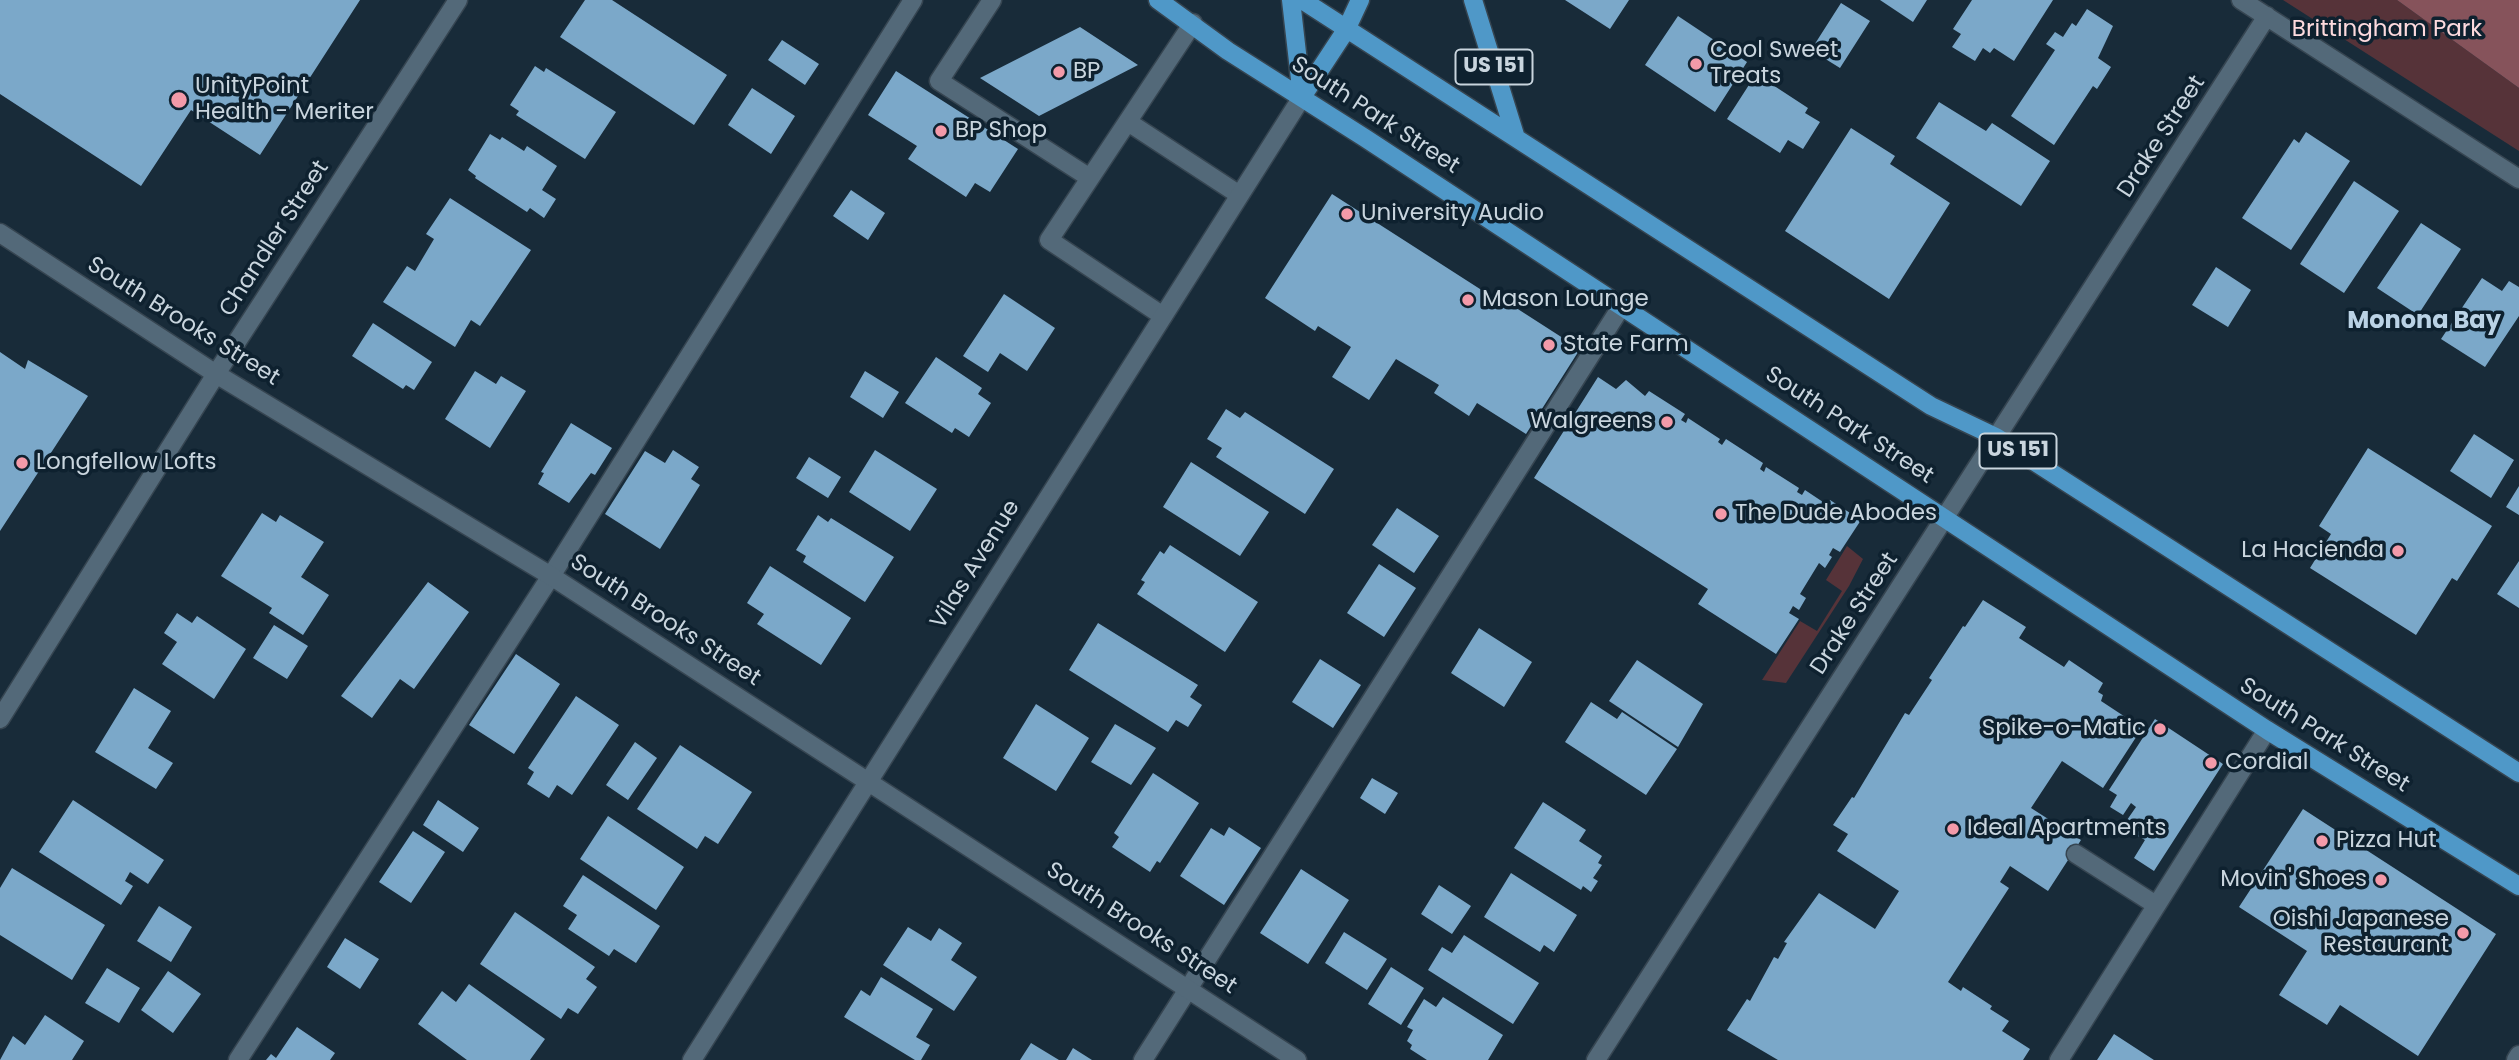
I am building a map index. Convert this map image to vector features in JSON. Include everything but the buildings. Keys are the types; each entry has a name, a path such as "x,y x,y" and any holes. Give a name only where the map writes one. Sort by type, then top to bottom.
{"main road":[{"name":"South Park Street","path":"1158,0 1228,51 2267,730 2519,886"},
{"path":"1292,0 1302,97"},
{"path":"1302,0 1515,135"},
{"path":"1302,97 1346,30 1360,0"},
{"name":"US 151","path":"1474,0 1515,135 1931,406 1996,437 2519,772"}],"street":[{"name":"Chandler Street","path":"0,719 216,374 458,0"},
{"path":"238,1060 551,576 913,0"},
{"path":"992,0 939,81 1090,178"},
{"path":"2241,0 2519,179"},
{"name":"Drake Street","path":"1595,1060 2267,16"},
{"path":"1163,316 1049,240 1193,23"},
{"name":"Vilas Avenue","path":"692,1060 1238,194 1302,97"},
{"path":"1128,122 1238,194"},
{"name":"South Brooks Street","path":"0,233 216,374 551,576 1297,1060"},
{"path":"1143,1060 1621,307"},
{"path":"2059,1060 2267,730"},
{"path":"2076,854 2156,905"},
{"path":"2515,1060 2519,1055"}],"green space":[{"name":"Brittingham Park","path":"2283,0 2397,0 2519,88 2519,151"},
{"path":"1847,546 1863,559 1849,586 1786,683 1762,680 1800,621 1817,631 1842,591 1826,580"}],"shaded area":[{"path":"2397,0 2519,0 2519,88"}],"place":[{"name":"Cool Sweet Treats","path":"1696,64"},
{"name":"BP","path":"1059,72"},
{"name":"UnityPoint Health - Meriter","path":"179,100"},
{"name":"BP Shop","path":"941,131"},
{"name":"University Audio","path":"1347,214"},
{"name":"Mason Lounge","path":"1468,300"},
{"name":"State Farm","path":"1549,345"},
{"name":"Walgreens","path":"1667,422"},
{"name":"Longfellow Lofts","path":"22,463"},
{"name":"The Dude Abodes","path":"1721,514"},
{"name":"La Hacienda","path":"2398,551"},
{"name":"Spike-o-Matic","path":"2160,729"},
{"name":"Cordial","path":"2211,763"},
{"name":"Ideal Apartments","path":"1953,829"},
{"name":"Pizza Hut","path":"2322,841"},
{"name":"Movin' Shoes","path":"2381,880"},
{"name":"Oishi Japanese Restaurant","path":"2463,933"}],"district":[{"name":"Monona Bay","path":"2424,322"}]}
